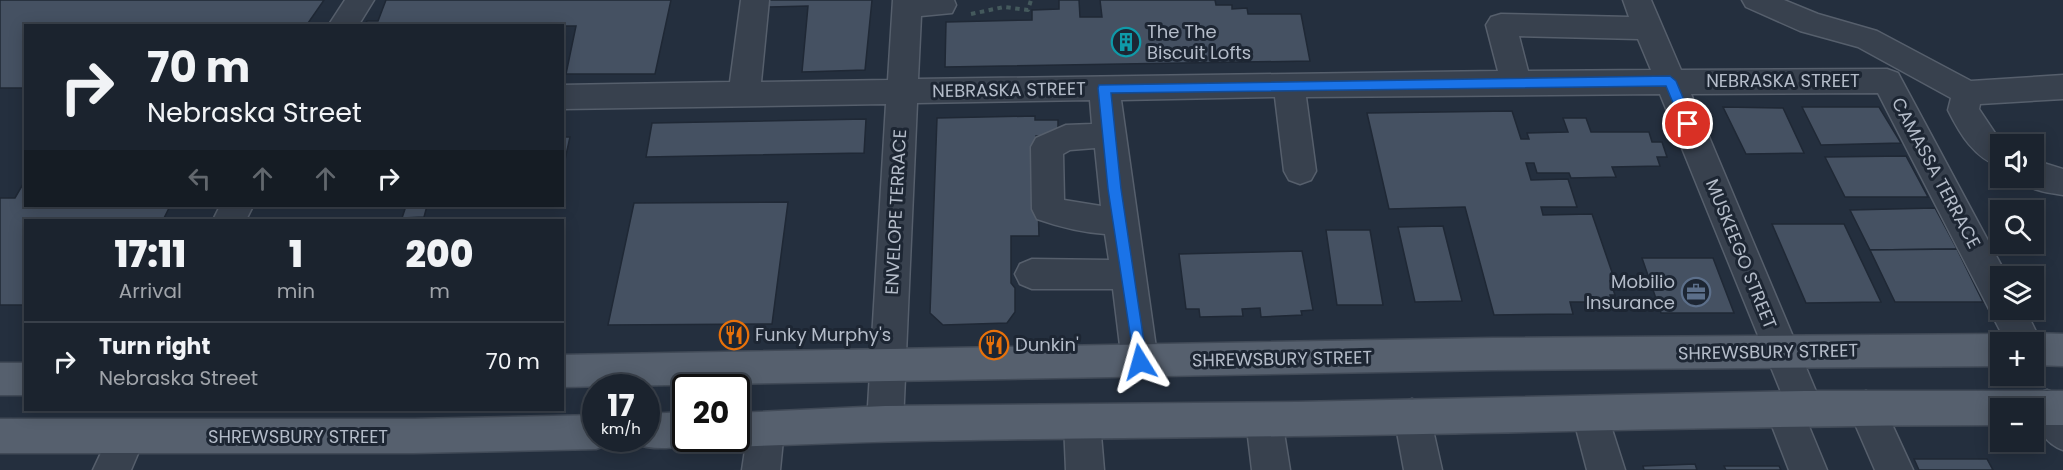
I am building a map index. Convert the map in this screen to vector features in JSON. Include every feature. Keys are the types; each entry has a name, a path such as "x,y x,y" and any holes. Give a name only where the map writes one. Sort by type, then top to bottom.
{"main road":[{"path":"2044,349 2063,350"},
{"name":"SHREWSBURY STREET","path":"564,371 1492,354 1990,350"},
{"path":"0,379 24,379"},
{"path":"751,430 885,423 1264,420 1794,408 1866,408 2058,416"},
{"name":"SHREWSBURY STREET","path":"0,436 120,439 582,432"}],"street":[{"path":"343,24 360,0"},
{"path":"744,94 755,0"},
{"path":"1756,0 1810,23 1867,39 1967,93 2063,87"},
{"path":"907,3 955,10"},
{"name":"ENVELOPE TERRACE","path":"885,423 907,3"},
{"path":"1516,83 1501,25 1642,14"},
{"name":"MUSKEEGO STREET","path":"1642,14 1782,352 1809,470"},
{"name":"NEBRASKA STREET","path":"564,97 1670,81 1887,81"},
{"name":"CAMASSA TERRACE","path":"1887,81 1990,276"},
{"path":"1289,86 1300,171"},
{"path":"1104,88 1119,220 1140,362"},
{"path":"1967,93 1963,110 1984,142 1990,146"},
{"path":"1109,135 1066,138 1047,147 1048,209 1076,218 1119,220"},
{"path":"2044,178 2063,182"},
{"path":"1032,274 1127,275"},
{"path":"1866,408 1894,470"},
{"path":"1590,413 1606,470"},
{"path":"1412,416 1423,470"},
{"path":"1264,420 1271,470"},
{"path":"1082,423 1085,470"},
{"path":"751,430 761,470"}],"path":[{"path":"955,10 977,15 1004,7 1028,10 1031,0"}],"building":[{"path":"0,0 324,0 307,24 24,24 24,88 0,88"},
{"path":"386,0 671,0 655,74 566,74 576,26 564,26 564,24 365,24 367,21 378,21"},
{"path":"769,0 872,0 865,70 802,72 808,6 769,7"},
{"name":"The The Biscuit Lofts","path":"1059,0 1079,0 1080,17 1102,17 1100,0 1215,0 1216,5 1232,5 1232,9 1247,8 1248,14 1301,14 1310,61 945,67 946,22 1032,20 1032,10 1059,9"},
{"path":"1723,107 1783,108 1804,153 1746,154"},
{"path":"1802,107 1879,107 1901,143 1821,145"},
{"path":"1512,111 1521,139 1529,139 1527,133 1568,132 1563,118 1586,118 1591,132 1649,132 1652,142 1662,142 1667,157 1657,157 1660,166 1612,167 1616,177 1571,178 1569,173 1537,173 1534,163 1526,163 1531,180 1568,179 1577,207 1541,207 1543,215 1592,214 1615,281 1610,281 1615,295 1610,295 1612,302 1570,302 1573,314 1494,315 1465,207 1389,209 1367,113"},
{"path":"1035,116 1035,120 1058,120 1058,136 1036,136 1039,236 1011,236 1011,283 1015,288 1015,312 1007,323 943,325 930,313 937,118"},
{"path":"866,119 864,153 646,157 652,123"},
{"path":"564,137 570,137 564,164"},
{"path":"1906,156 1928,197 1845,197 1825,157"},
{"path":"24,182 24,207 170,207 164,219 24,219 24,305 0,305 0,198 15,198"},
{"path":"788,202 772,324 608,325 634,203"},
{"path":"406,207 427,207 424,217 402,218"},
{"path":"1935,208 1957,249 1870,250 1850,210"},
{"path":"1772,224 1844,224 1881,302 1806,303"},
{"path":"1443,226 1462,301 1415,302 1398,227"},
{"path":"1326,230 1370,230 1383,305 1337,305"},
{"path":"1957,249 1983,302 1895,302 1870,250"},
{"path":"1302,251 1313,310 1301,311 1302,315 1261,317 1260,308 1242,309 1243,316 1200,317 1199,309 1186,309 1179,254"},
{"path":"1642,258 1713,258 1734,313 1661,313"},
{"path":"1914,459 1987,459 1993,470 1919,470"},
{"path":"1695,464 1697,470 1644,470 1643,466"},
{"path":"1724,466 1779,466 1781,470 1726,470"}],"place":[{"name":"The The Biscuit Lofts","path":"1126,42"},
{"name":"Mobilio Insurance","path":"1696,292"},
{"name":"Funky Murphy's","path":"734,335"},
{"name":"Dunkin'","path":"994,345"}],"route":[{"path":"1140,362 1115,189 1104,88 1670,81 1688,124"}]}
